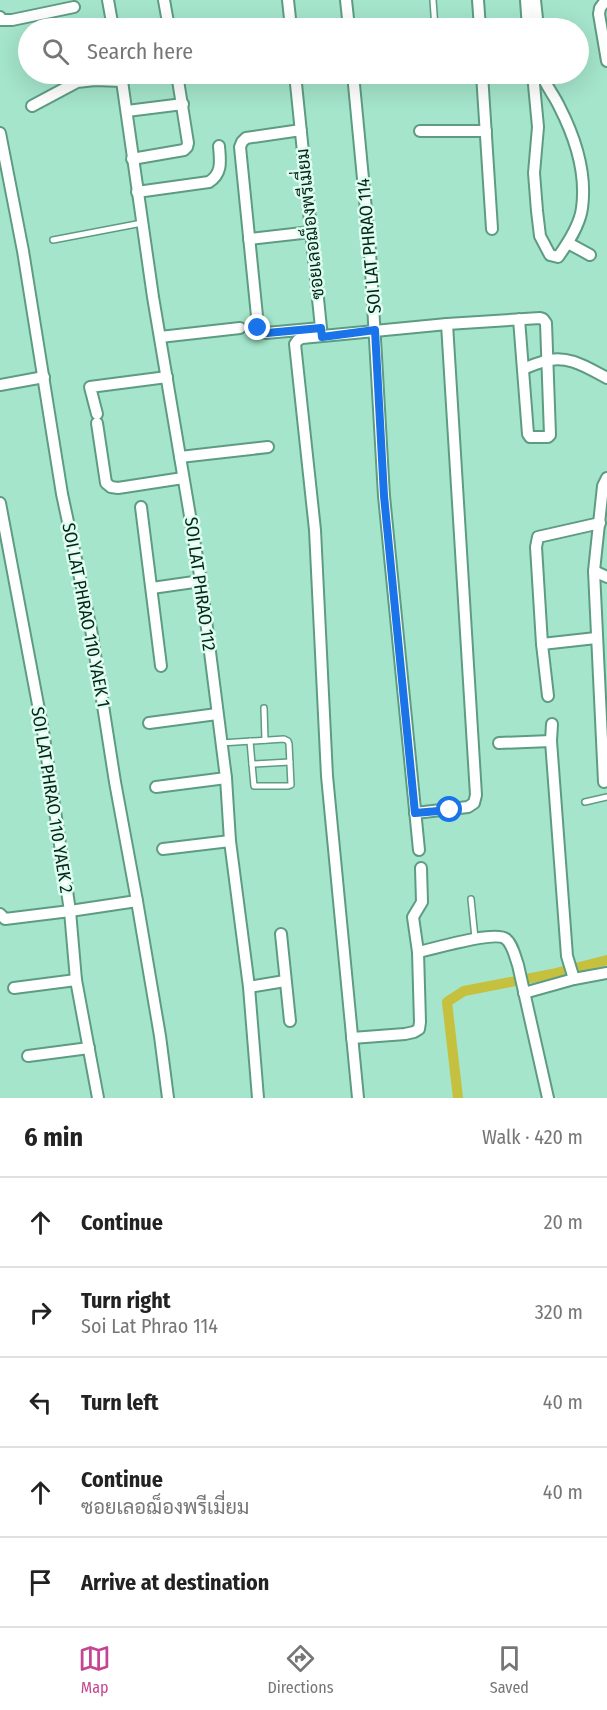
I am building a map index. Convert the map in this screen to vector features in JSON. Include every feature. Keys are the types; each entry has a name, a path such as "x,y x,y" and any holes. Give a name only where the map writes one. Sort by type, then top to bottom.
{"street":[{"path":"108,0 111,18"},
{"path":"164,0 167,18"},
{"path":"288,0 290,18"},
{"path":"346,0 348,18"},
{"path":"478,0 479,18"},
{"path":"526,0 527,18"},
{"path":"535,0 537,18"},
{"path":"606,0 599,14 607,61"},
{"path":"22,18 74,8"},
{"path":"0,17 3,21 18,19"},
{"path":"32,106 73,84"},
{"name":"SOI LAT PHRAO 112","path":"122,84 142,224 201,581 226,778 230,841 249,987 258,1098"},
{"path":"132,159 184,150 187,147 179,84"},
{"name":"ซอยเลอฌ็องพรีเมี่ยม","path":"296,84 301,130 321,332 267,333 260,330 240,145 246,138 301,130"},
{"name":"SOI LAT PHRAO 114","path":"354,84 370,252 384,496 419,850"},
{"path":"483,84 492,230"},
{"path":"533,84 537,127 534,173 540,236 550,255 558,257 568,243 582,208 581,165 560,106 548,84"},
{"path":"127,111 183,104"},
{"path":"420,131 486,130"},
{"name":"SOI LAT PHRAO 110 YAEK 1","path":"0,133 23,250 62,494 92,629 115,782 160,1036 168,1098"},
{"path":"137,192 209,182 216,178 220,167 219,146"},
{"path":"249,239 311,232"},
{"path":"568,243 590,255"},
{"path":"358,1098 327,776 315,530 295,344 302,338 321,332 519,319 543,319 546,323 550,435 548,437 530,437 529,435 519,319"},
{"path":"415,813 468,807 474,803 476,795 447,324"},
{"path":"160,337 240,328"},
{"path":"523,369 547,360 575,361 607,378"},
{"path":"0,385 44,377"},
{"path":"167,377 90,387 106,483 118,488 183,478"},
{"path":"180,457 268,447"},
{"path":"604,782 602,664 596,638 594,571 603,486 607,478"},
{"name":"SOI LAT PHRAO 110 YAEK 2","path":"0,503 43,731 70,911 76,980 98,1098"},
{"path":"141,507 161,666"},
{"path":"548,696 542,644 536,547 538,537 600,523"},
{"path":"594,571 607,577"},
{"path":"152,588 201,581"},
{"path":"542,644 596,638"},
{"path":"149,723 217,714"},
{"path":"552,724 567,956 573,977"},
{"path":"499,743 552,741"},
{"path":"156,787 226,778"},
{"path":"163,849 230,841"},
{"path":"352,1038 405,1034 419,1029 418,952 413,917 422,902 421,868"},
{"path":"0,914 5,919 137,901"},
{"path":"281,934 290,1021"},
{"path":"418,952 475,938 500,936 511,945 524,988 548,1098"},
{"path":"524,988 607,972"},
{"path":"14,988 76,980"},
{"path":"249,987 285,981"},
{"path":"28,1056 89,1048"}],"lane":[{"path":"433,0 434,18"},
{"path":"53,240 142,224"},
{"path":"264,708 265,740"},
{"path":"221,743 250,741 265,740 284,739 288,741 291,784 288,786 254,786 250,741"},
{"path":"252,764 290,762"},
{"path":"585,802 607,796"},
{"path":"471,899 475,938"}],"waterway":[{"path":"458,1098 447,1002 464,991 552,974 607,960"}],"route":[{"path":"258,328 261,332 267,333 321,328 322,337 375,330 384,496 415,813 450,810"}]}
